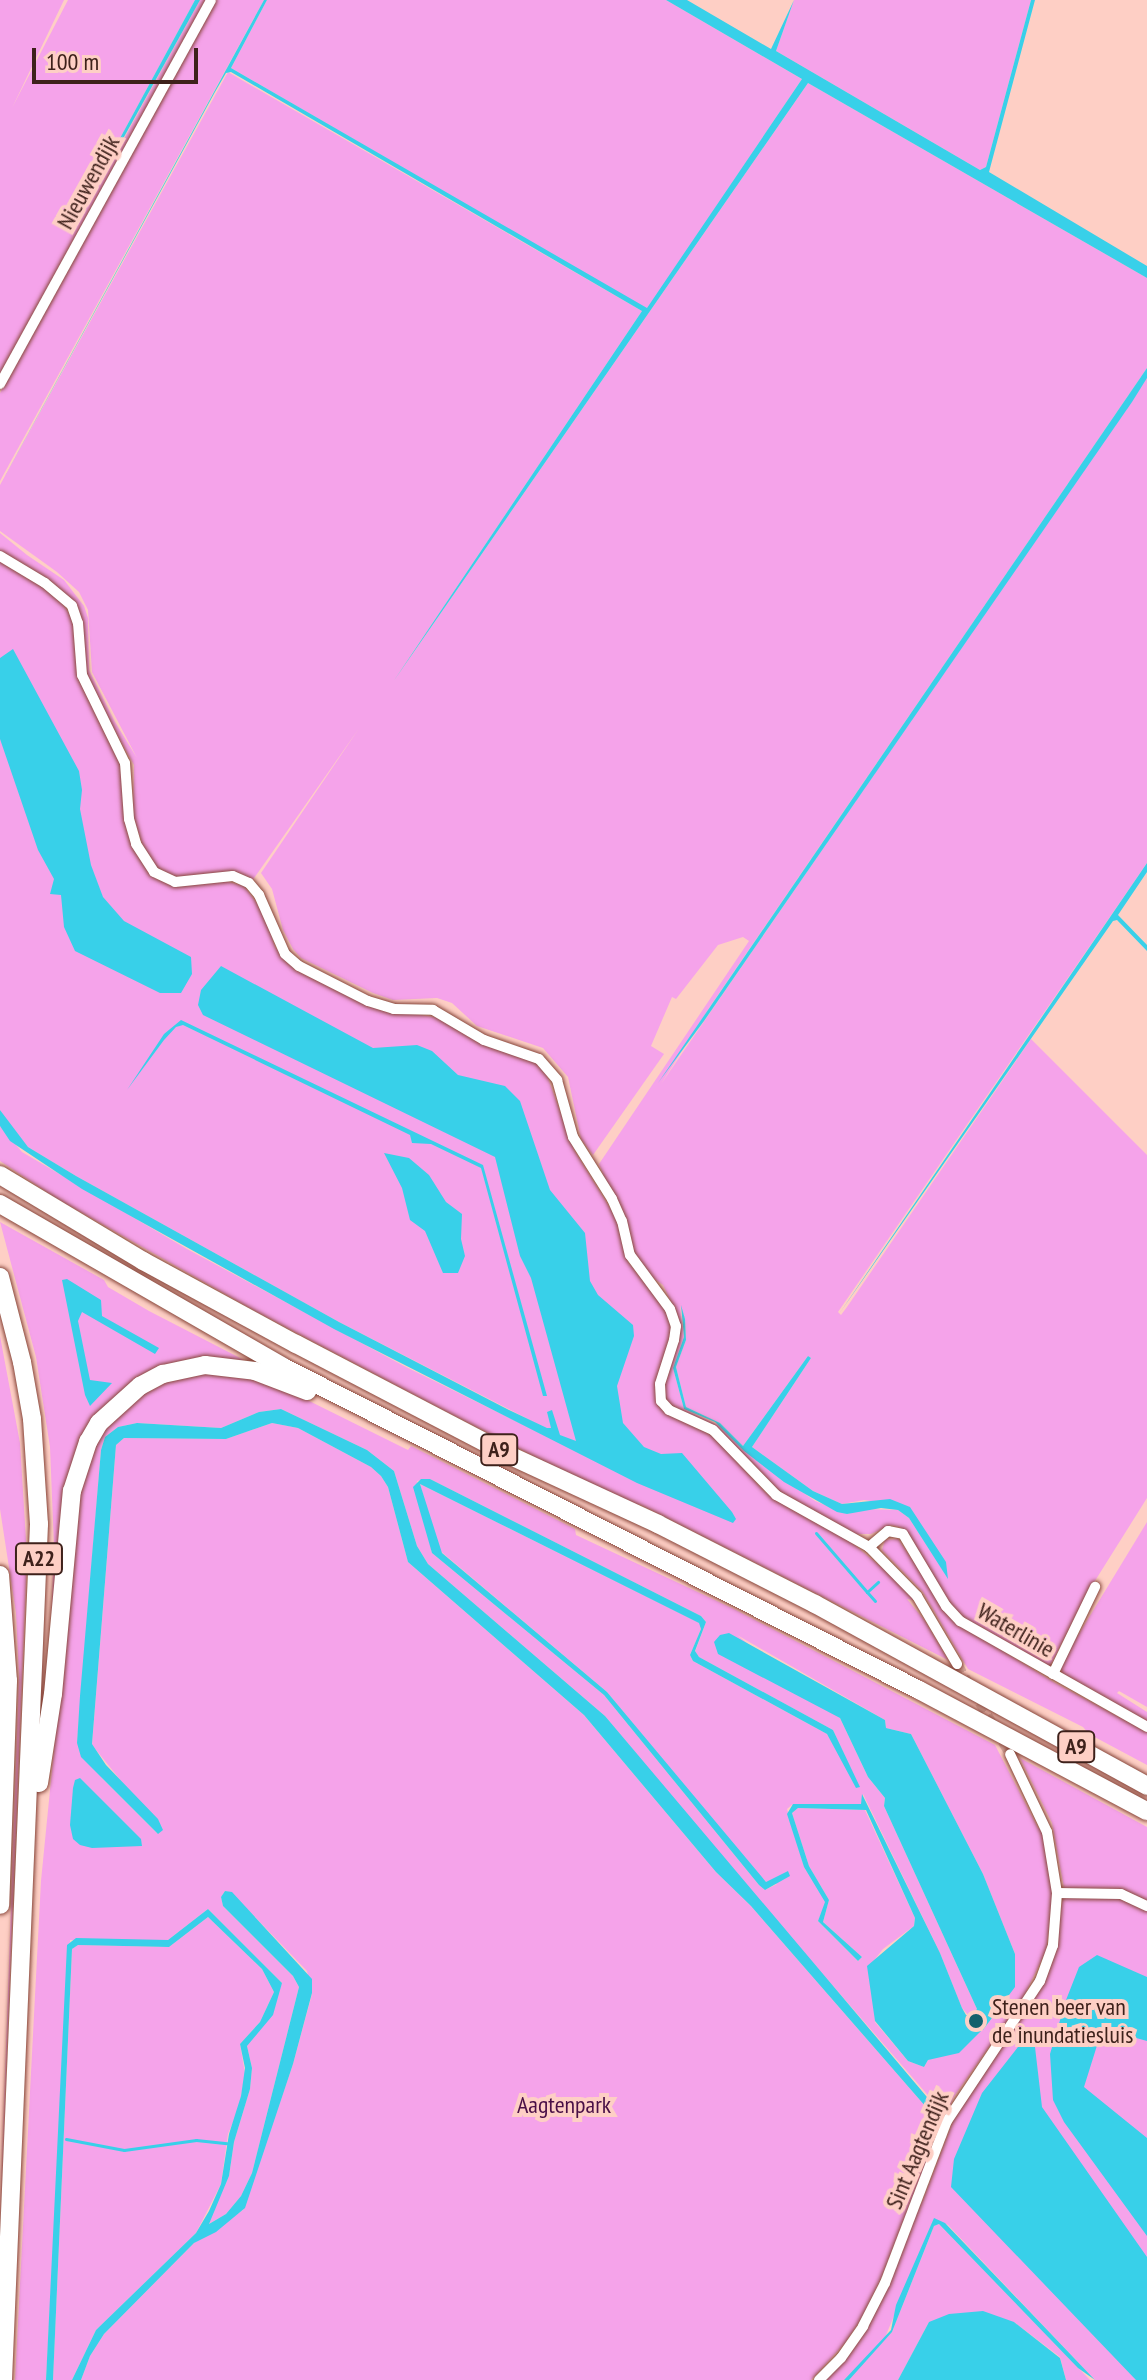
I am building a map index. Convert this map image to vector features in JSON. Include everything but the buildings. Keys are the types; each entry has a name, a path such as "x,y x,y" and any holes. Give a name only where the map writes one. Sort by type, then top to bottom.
{"highway":[{"name":"A9","path":"0,1175 143,1261 296,1344 511,1456 658,1524 815,1604 1147,1786"},
{"name":"A9","path":"0,1204 271,1361 957,1709 1147,1811"},
{"name":"A22","path":"0,1277 22,1362 38,1491 38,1578 3,2380"},
{"name":"A22","path":"26,1844 47,1743 72,1491 88,1442 99,1423 140,1386 163,1374 205,1365 255,1371 392,1424"},
{"name":"A22","path":"0,1575 8,1681 0,1905"}],"street":[{"name":"Nieuwendijk","path":"0,384 211,0"},
{"path":"0,556 45,583 72,606 78,623 82,675 125,763 129,819 136,844 154,872 175,882 233,876 249,883 259,895 285,954 299,966 368,1001 394,1009 433,1010 484,1040 539,1059 557,1080 573,1137 612,1199 622,1221 630,1255 670,1309 676,1326 660,1384 661,1401 669,1410 713,1430 776,1495 869,1547 917,1596 957,1664"},
{"name":"Waterlinie","path":"869,1547 888,1531 903,1534 946,1606 960,1621 1147,1727"},
{"name":"Waterlinie","path":"1053,1674 1095,1587"},
{"name":"Sint Aagtendijk","path":"819,2380 841,2358 885,2283 937,2143 957,2102 1040,1981 1053,1945 1057,1893 1047,1832 1010,1754"},
{"path":"1057,1893 1121,1894 1147,1906"}],"green space":[{"path":"0,0 64,0 12,108 68,0 195,0 80,212 78,217 81,217 200,0 208,0 0,377"},
{"path":"215,0 264,0 0,481 0,393"},
{"path":"267,0 666,0 802,79 647,309 231,68"},
{"path":"794,0 1031,0 986,167 980,170 776,51"},
{"path":"228,72 642,311 393,682 808,83 1147,278 1147,368 711,1005 661,1084 1147,378 1147,863 838,1312 841,1315 847,1307 1031,1039 1147,1155 1147,1498 1088,1592 1050,1666 968,1623 946,1600 908,1533 900,1527 891,1525 871,1534 854,1534 804,1508 778,1490 714,1429 667,1404 662,1394 675,1350 673,1306 663,1285 641,1269 599,1164 749,941 743,937 718,945 676,999 672,997 651,1046 664,1054 593,1155 581,1139 568,1077 543,1048 477,1026 452,1003 437,998 393,1000 373,993 301,958 293,949 283,930 272,889 261,873 360,727 252,881 236,872 175,879 155,867 145,852 133,816 134,765 90,686 69,597 0,553 0,533 64,580 84,606 88,618 89,670 137,758 92,672 88,610 79,592 57,572 0,531 0,485","holes":["680,1306 685,1319 686,1340 676,1367 686,1407 720,1423 743,1446 808,1356 811,1358 752,1447 813,1491 842,1504 864,1500 910,1507 948,1578 909,1518 898,1510 864,1509 847,1514 815,1501 744,1451 724,1428 684,1409 673,1368 684,1337"]},
{"path":"0,560 56,594 74,621 80,678 121,761 125,814 155,878 173,886 221,880 244,886 264,913 275,947 295,970 374,1008 440,1018 526,1056 545,1070 574,1150 618,1221 628,1262 668,1312 672,1333 657,1399 716,1439 765,1492 846,1538 898,1581 914,1600 907,1599 925,1621 948,1660 639,1504 634,1507 255,1311 56,1198 0,1161 0,1126 22,1152 187,1249 404,1366 623,1474 569,1440 339,1322 76,1176 28,1147 8,1124 0,1110"},
{"path":"0,1222 104,1280 108,1287 149,1311 244,1360 177,1364 86,1434 50,1654 54,1546 50,1447 36,1357"},
{"path":"0,1336 20,1443 27,1556 0,2220 19,1677 16,1613 0,1509"},
{"name":"Aagtenpark","path":"229,1373 279,1386 408,1450 411,1446 575,1529 576,1535 734,1609 995,1745 1038,1828 1042,1829 1054,1890 1046,1951 1022,2000 953,2098 942,2125 930,2142 930,2152 882,2276 861,2319 845,2343 811,2380 81,2380 90,2356 104,2334 194,2243 243,2210 293,2064 312,1994 307,1971 232,1893 225,1891 221,1897 223,1906 293,1976 299,1987 252,2173 241,2196 226,2214 207,2225 229,2176 234,2142 250,2089 252,2068 247,2046 282,1983 208,1909 168,1940 70,1940 46,2380 15,2380 41,1881 80,1487 88,1461 104,1430 141,1395 171,1380","holes":["281,1409 367,1450 394,1471 417,1546 428,1564 605,1716 723,1859 932,2100 926,2107 751,1906 716,1872 584,1715 408,1562 388,1487 381,1476 371,1467 298,1428 272,1423 226,1439 124,1438 116,1445 92,1745 135,1798 158,1834 102,1778 77,1743 101,1450 105,1437 118,1427 137,1423 221,1428 259,1412","430,1479 701,1616 706,1622 695,1652 699,1657 833,1730 859,1787 827,1734 693,1661 690,1655 701,1629 700,1623 420,1484 438,1549 607,1692 757,1873 766,1882 777,1884 765,1890 759,1885 604,1695 432,1553 417,1481","737,1635 885,1720 886,1728 911,1734 983,1874 1015,1954 1005,2001 983,2030 928,2060 924,2067 908,2061 875,2022 872,1963 883,1949 914,1926 915,1918 865,1810 798,1808 792,1813 809,1866 829,1900 823,1922 862,1957 858,1961 818,1921 826,1902 804,1867 787,1809 793,1804 861,1804 863,1794 940,1953 962,2008 969,2016 977,2009 884,1806 885,1798 868,1777 840,1718"]},
{"path":"1147,1522 1147,1707 1119,1691 1117,1693 1147,1712 1147,1722 1063,1676 1060,1665"},
{"path":"898,1539 953,1620 1055,1683 1147,1732 1147,1765 1089,1734 1083,1727 968,1669 923,1592 882,1550 885,1540"},
{"path":"1020,1758 1147,1827 1147,2380 1095,2380 948,2225 934,2219 884,2340 892,2332 934,2226 939,2224 1090,2380 1066,2380 1060,2357 1014,2322 929,2322 898,2380 849,2380 868,2356 844,2380 824,2380 837,2367 923,2200 960,2103 1030,2005 1057,1942 1064,1888 1052,1823"},
{"path":"208,1917 262,1969 274,1992 260,2022 240,2044 245,2073 239,2108 228,2134 221,2184 196,2233 96,2330 72,2380 53,2380 72,1949 78,1945 169,1947"}],"water":[{"path":"195,0 200,0 79,218 80,212"},
{"path":"264,0 267,0 231,68 647,308 802,79 666,0 687,0 771,49 794,0 776,51 980,170 986,167 1031,0 1035,0 989,172 1147,266 1147,278 808,83 393,682 642,311 231,72 226,73 215,92 0,485"},
{"path":"1147,368 1147,378 1132,402 658,1083"},
{"path":"13,649 79,771 82,790 80,809 91,865 103,897 124,921 191,957 192,974 181,993 160,993 75,951 64,927 61,895 50,894 54,879 38,850 0,739 0,658"},
{"path":"1147,863 1147,872 1118,915 1147,945 1147,951 1117,920 1113,921 839,1314"},
{"path":"221,966 373,1048 417,1045 432,1051 458,1075 505,1086 520,1101 550,1190 585,1233 590,1281 598,1295 633,1325 634,1336 617,1386 623,1423 644,1447 661,1454 682,1453 732,1512 736,1519 733,1523 637,1483 334,1329 82,1189 10,1141 0,1126 0,1110 28,1147 76,1176 339,1322 507,1409 547,1428 551,1428 547,1412 552,1410 560,1435 576,1441 531,1278 520,1256 495,1157 203,1015 198,1005 201,990"},
{"path":"181,1020 483,1165 547,1396 543,1396 481,1168 431,1144 412,1143 410,1135 183,1025 176,1027 164,1040 127,1090 164,1034"},
{"path":"384,1153 409,1158 429,1175 446,1202 462,1214 461,1239 465,1256 458,1273 443,1273 425,1231 410,1220 402,1188"},
{"path":"67,1279 101,1300 102,1316 159,1348 155,1354 82,1312 78,1321 90,1380 112,1383 90,1406 85,1395 62,1280"},
{"path":"681,1305 686,1340 676,1367 686,1407 720,1423 743,1446 808,1356 811,1358 752,1447 813,1491 842,1504 890,1499 910,1507 946,1562 948,1579 909,1518 898,1510 881,1508 847,1514 837,1512 784,1482 744,1451 715,1422 684,1409 673,1368 684,1337"},
{"path":"281,1409 367,1450 394,1471 417,1546 428,1564 605,1716 932,2103 926,2107 751,1906 716,1872 584,1715 408,1562 388,1487 381,1476 371,1467 298,1428 272,1423 226,1439 124,1438 116,1445 92,1744 106,1765 158,1819 163,1830 158,1834 81,1757 77,1743 80,1696 101,1450 105,1437 118,1427 137,1423 221,1428 259,1412"},
{"path":"421,1479 430,1479 701,1616 706,1622 695,1651 699,1657 833,1730 860,1787 856,1788 827,1734 693,1661 690,1655 701,1629 699,1623 420,1484 442,1553 607,1692 766,1882 788,1871 790,1876 765,1890 759,1885 604,1695 432,1553 413,1487"},
{"path":"729,1633 885,1720 886,1728 911,1734 983,1874 1015,1954 1015,1987 983,2030 973,2014 977,2009 884,1806 885,1798 868,1777 840,1718 718,1654 714,1642 720,1635"},
{"path":"80,1778 141,1839 142,1846 92,1848 80,1845 73,1839 70,1825 73,1788 75,1780"},
{"path":"862,1794 940,1953 962,2008 966,2015 972,2015 981,2031 959,2053 928,2060 924,2067 908,2061 875,2021 867,1966 914,1926 915,1918 866,1810 798,1808 792,1813 809,1866 829,1900 823,1922 862,1957 858,1961 818,1921 825,1902 804,1867 787,1814 793,1804 861,1804"},
{"path":"225,1891 232,1892 312,1979 312,1993 293,2064 245,2208 216,2232 194,2243 104,2334 90,2356 81,2380 72,2380 96,2330 196,2233 209,2211 221,2184 229,2134 241,2096 245,2068 240,2044 260,2022 274,1992 262,1969 208,1917 169,1947 78,1945 72,1949 53,2380 46,2380 67,1945 76,1938 168,1940 208,1909 282,1983 273,2015 247,2046 252,2068 250,2089 234,2142 229,2176 209,2224 226,2214 241,2196 252,2173 299,1987 293,1976 223,1906 221,1897"},
{"path":"1097,1955 1147,1977 1147,2041 1111,2031 1100,2036 1084,2087 1147,2138 1147,2236 1064,2122 1053,2100 1050,2054 1066,2000 1079,1967"},
{"path":"1025,2038 1035,2047 1042,2107 1147,2257 1147,2380 1136,2380 951,2187 954,2159 982,2093"},
{"path":"934,2218 945,2223 1095,2380 1078,2368 939,2224 934,2226 892,2332 849,2380 844,2380 891,2330 896,2305"},
{"path":"983,2311 1014,2322 1060,2358 1066,2380 898,2380 929,2322 949,2314"}],"waterway":[{"path":"816,1533 867,1592 878,1582"},
{"path":"867,1592 875,1601"},
{"path":"66,2139 124,2150 196,2140 227,2143"}],"tunnel":[{"path":"957,1664 1010,1754"}],"place":[{"name":"Stenen beer van de inundatiesluis","path":"976,2021"}]}
